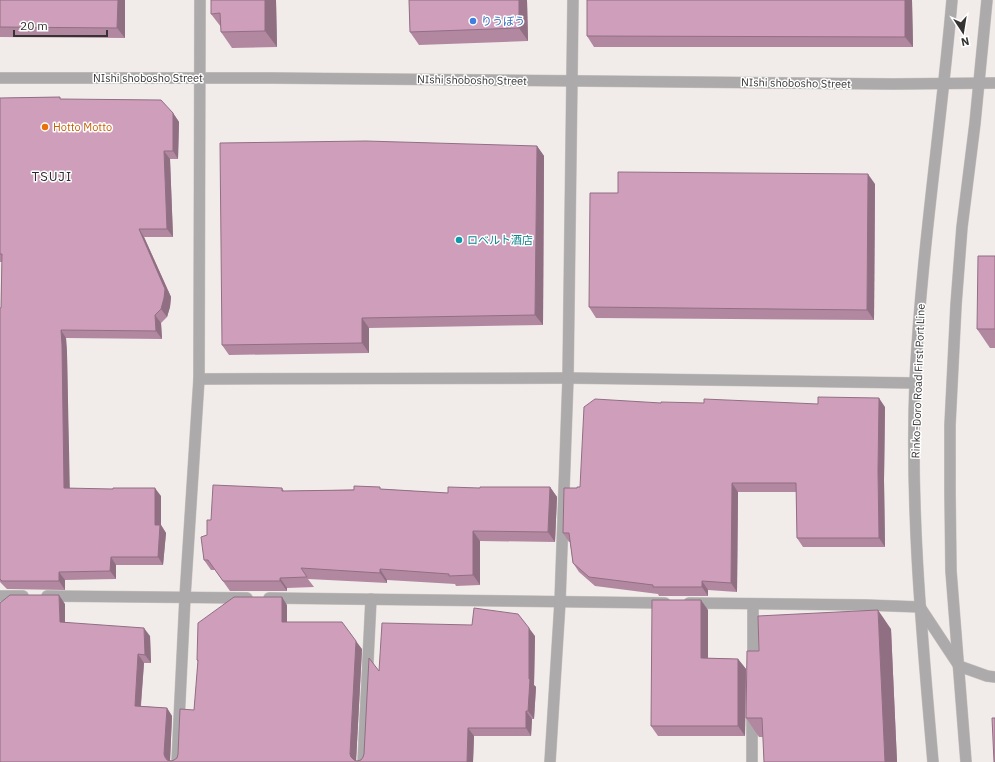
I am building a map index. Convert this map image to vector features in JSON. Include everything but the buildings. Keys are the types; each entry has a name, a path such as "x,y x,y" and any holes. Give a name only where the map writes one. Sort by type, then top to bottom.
{"street":[{"path":"177,762 185,597 199,379 200,0"},
{"path":"550,762 560,602 568,378 573,0"},
{"name":"Rinko-Doro Road First Port Line","path":"933,762 915,526 915,383 923,276 952,0"},
{"path":"966,762 951,571 950,425 956,305 962,227 975,123 987,0"},
{"name":"NIshi shobosho Street","path":"0,78 272,78 885,84 995,83"},
{"path":"199,379 568,378 915,383"},
{"path":"0,596 371,599 866,605 920,607 959,666 987,676 995,677"},
{"path":"363,762 371,599"},
{"path":"753,604 753,675"},
{"path":"752,762 753,699"}],"place":[{"name":"りうぼう","path":"473,21"},
{"name":"Hotto Motto","path":"45,127"},
{"name":"ロベルト酒店","path":"459,240"}],"district":[{"name":"TSUJI","path":"52,176"}]}
